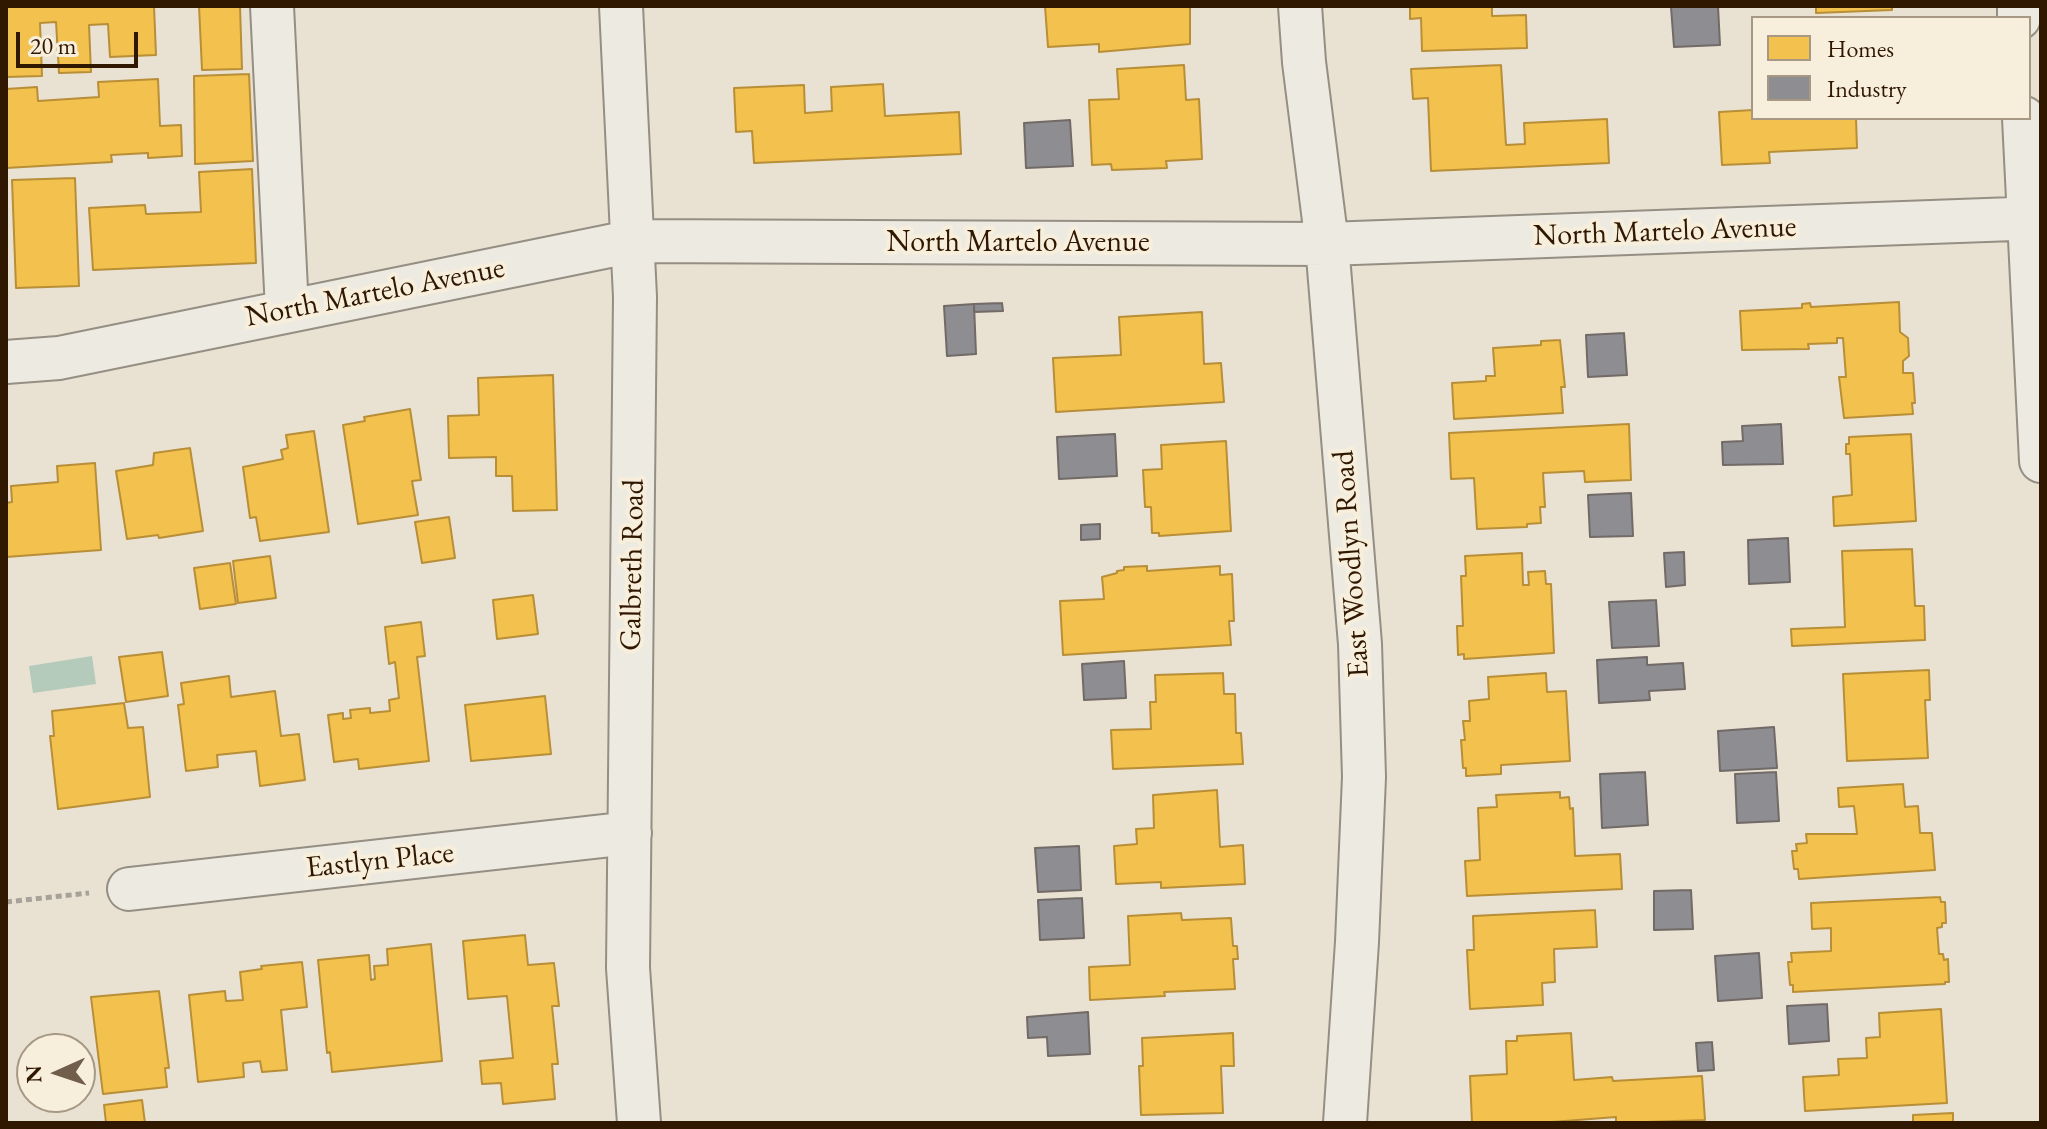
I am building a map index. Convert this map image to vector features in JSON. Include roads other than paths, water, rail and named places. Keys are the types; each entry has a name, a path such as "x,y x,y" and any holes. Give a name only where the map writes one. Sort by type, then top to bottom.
{"street":[{"path":"272,6 287,310"},
{"name":"Galbreth Road","path":"621,6 634,241 628,968 639,1123"},
{"name":"East Woodlyn Road","path":"1300,6 1327,244 1360,644 1364,777 1345,1123"},
{"path":"2024,120 2035,218 2041,461"},
{"name":"North Martelo Avenue","path":"6,362 59,358 634,241 1327,244 2035,218"},
{"name":"Eastlyn Place","path":"129,889 630,833"}]}
